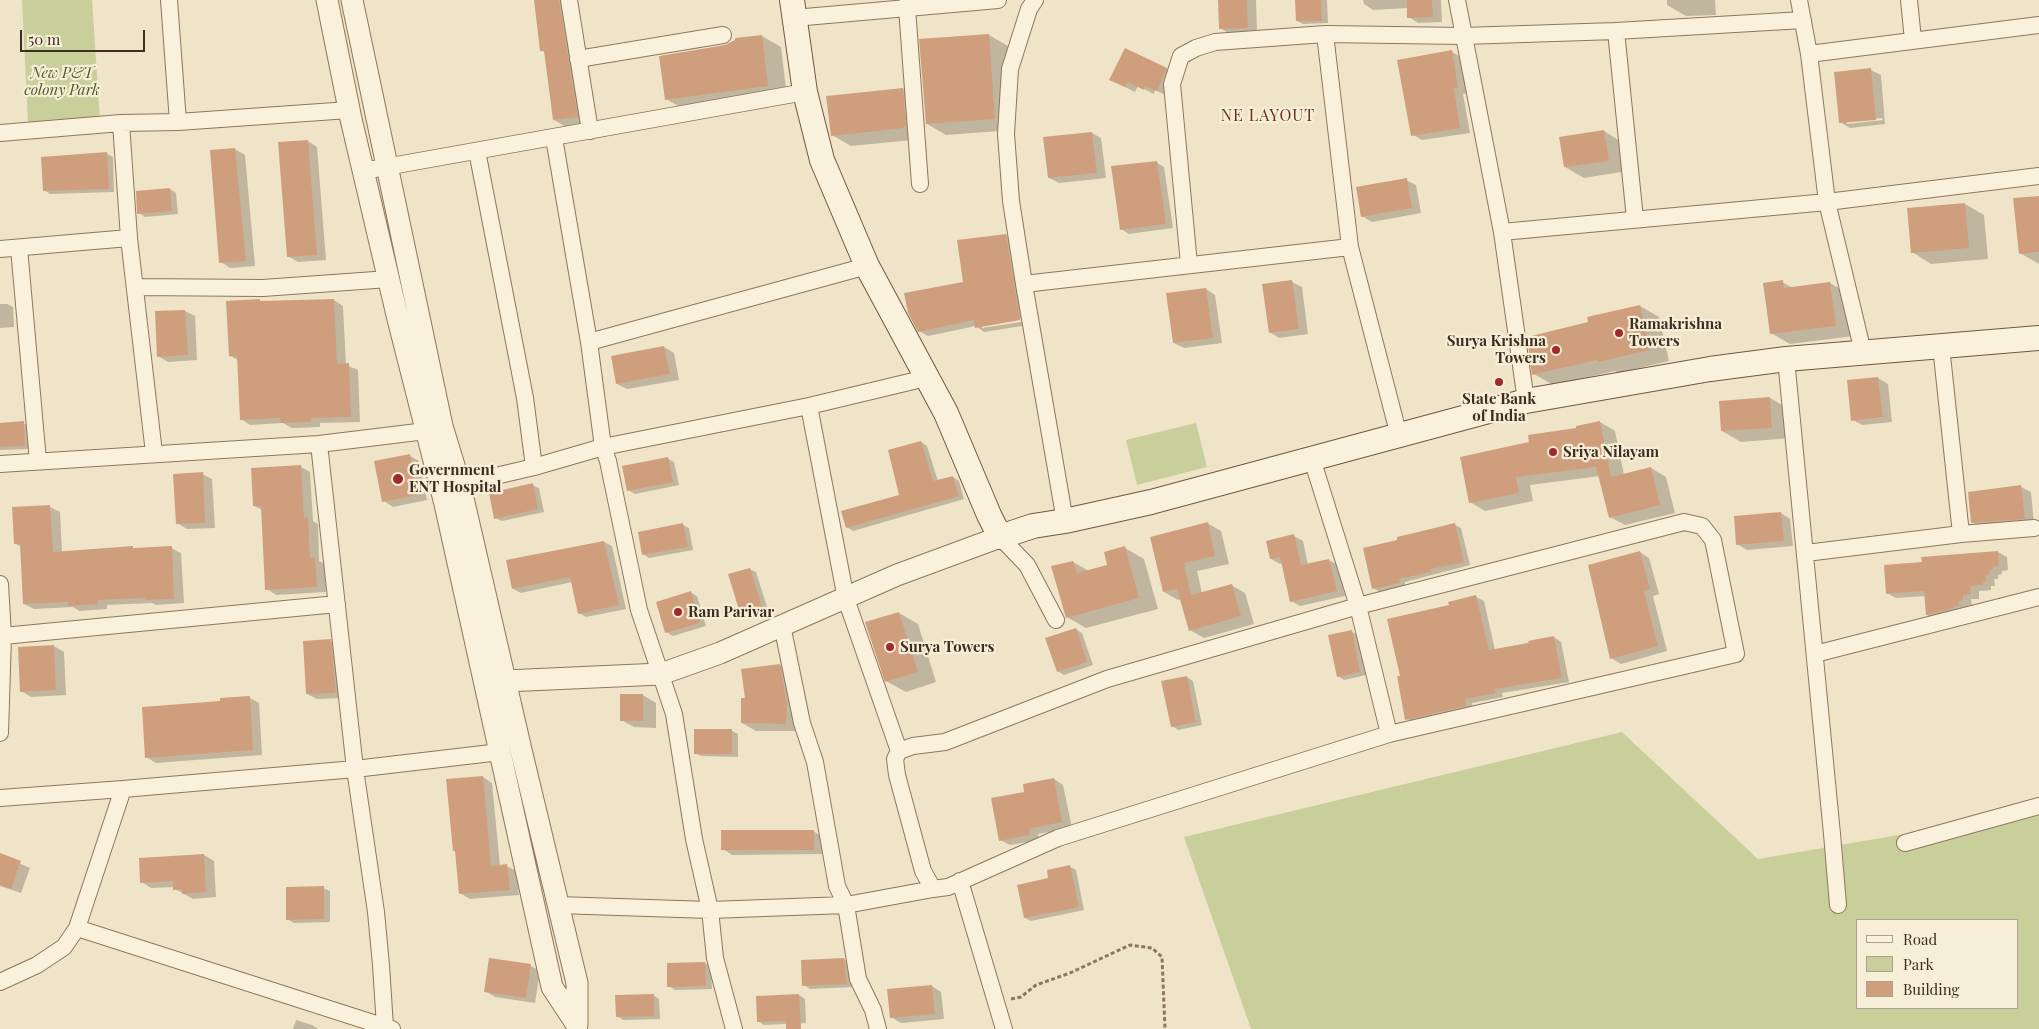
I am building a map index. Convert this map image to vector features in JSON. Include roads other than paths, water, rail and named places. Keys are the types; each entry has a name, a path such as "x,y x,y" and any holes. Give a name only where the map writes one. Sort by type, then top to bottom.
{"main road":[{"path":"793,9 805,92 822,160 866,266 946,413 1000,537 1033,526 1151,502 1526,401 1710,369 1786,359 2039,338"}],"street":[{"path":"169,0 178,122"},
{"path":"327,0 349,110 389,280 434,428 505,682 577,983 577,1027"},
{"path":"352,0 386,166 434,428"},
{"path":"569,0 590,131"},
{"path":"793,9 998,0"},
{"path":"1034,0 1029,9 1010,69 1006,134 1011,201 1065,521"},
{"path":"1457,0 1502,232 1526,401"},
{"path":"1799,0 1809,54 1827,202 1863,352"},
{"path":"1908,0 1914,40"},
{"path":"908,4 920,184"},
{"path":"1189,264 1172,84 1180,56 1196,48 1215,42 1325,34 1463,36 1616,31 1802,20"},
{"path":"1809,54 2039,25"},
{"path":"1616,31 1635,219"},
{"path":"1325,34 1350,246 1399,436"},
{"path":"578,59 722,35"},
{"path":"363,171 805,92"},
{"path":"0,133 121,123 178,122 349,110"},
{"path":"121,123 130,238 154,453"},
{"path":"554,138 589,342 603,447 608,461 639,610 674,714 694,839 710,910 715,958 734,1029"},
{"path":"477,151 525,398 534,467"},
{"path":"1502,232 1827,202 2039,176"},
{"path":"0,249 130,238"},
{"path":"1024,284 1350,246"},
{"path":"19,248 38,461"},
{"path":"589,342 866,266"},
{"path":"136,287 263,288 389,280"},
{"path":"1941,346 1961,534"},
{"path":"1786,359 1838,905"},
{"path":"451,487 534,467 603,447 809,406 926,378"},
{"path":"809,406 846,599 899,752"},
{"path":"0,464 319,444 434,428"},
{"path":"77,928 387,1028 376,912 355,769 319,444"},
{"path":"1312,459 1358,606 1389,734"},
{"path":"451,487 500,752 552,987 577,1027"},
{"path":"557,904 710,910 846,905 933,889 948,886 1058,838 1389,734 1736,654 1713,540 1702,526 1684,522 1358,606 1107,679 945,742 914,746 899,752 895,759 897,775 924,871 933,889"},
{"path":"1806,554 1961,534 2034,528"},
{"path":"505,682 661,674 720,652 846,599 897,575 1000,537 1027,565 1056,620"},
{"path":"0,584 2,636 0,732"},
{"path":"1815,654 2039,597"},
{"path":"2,636 337,604"},
{"path":"782,625 802,723 814,762 838,886 846,905 858,979 873,1010 878,1029"},
{"path":"0,798 355,769 500,752"},
{"path":"0,982 37,965 64,947 77,928 123,788"},
{"path":"1905,843 2039,806"},
{"path":"960,881 1004,1029"}],"place":[{"name":"Ramakrishna Towers","path":"1619,333"},
{"name":"Surya Krishna Towers","path":"1556,350"},
{"name":"State Bank of India","path":"1499,382"},
{"name":"Sriya Nilayam","path":"1553,452"},
{"name":"Government ENT Hospital","path":"398,479"},
{"name":"Ram Parivar","path":"678,612"},
{"name":"Surya Towers","path":"890,647"}],"district":[{"name":"NE LAYOUT","path":"1268,116"}],"park label":[{"name":"New P&T colony Park","path":"62,82"}]}
